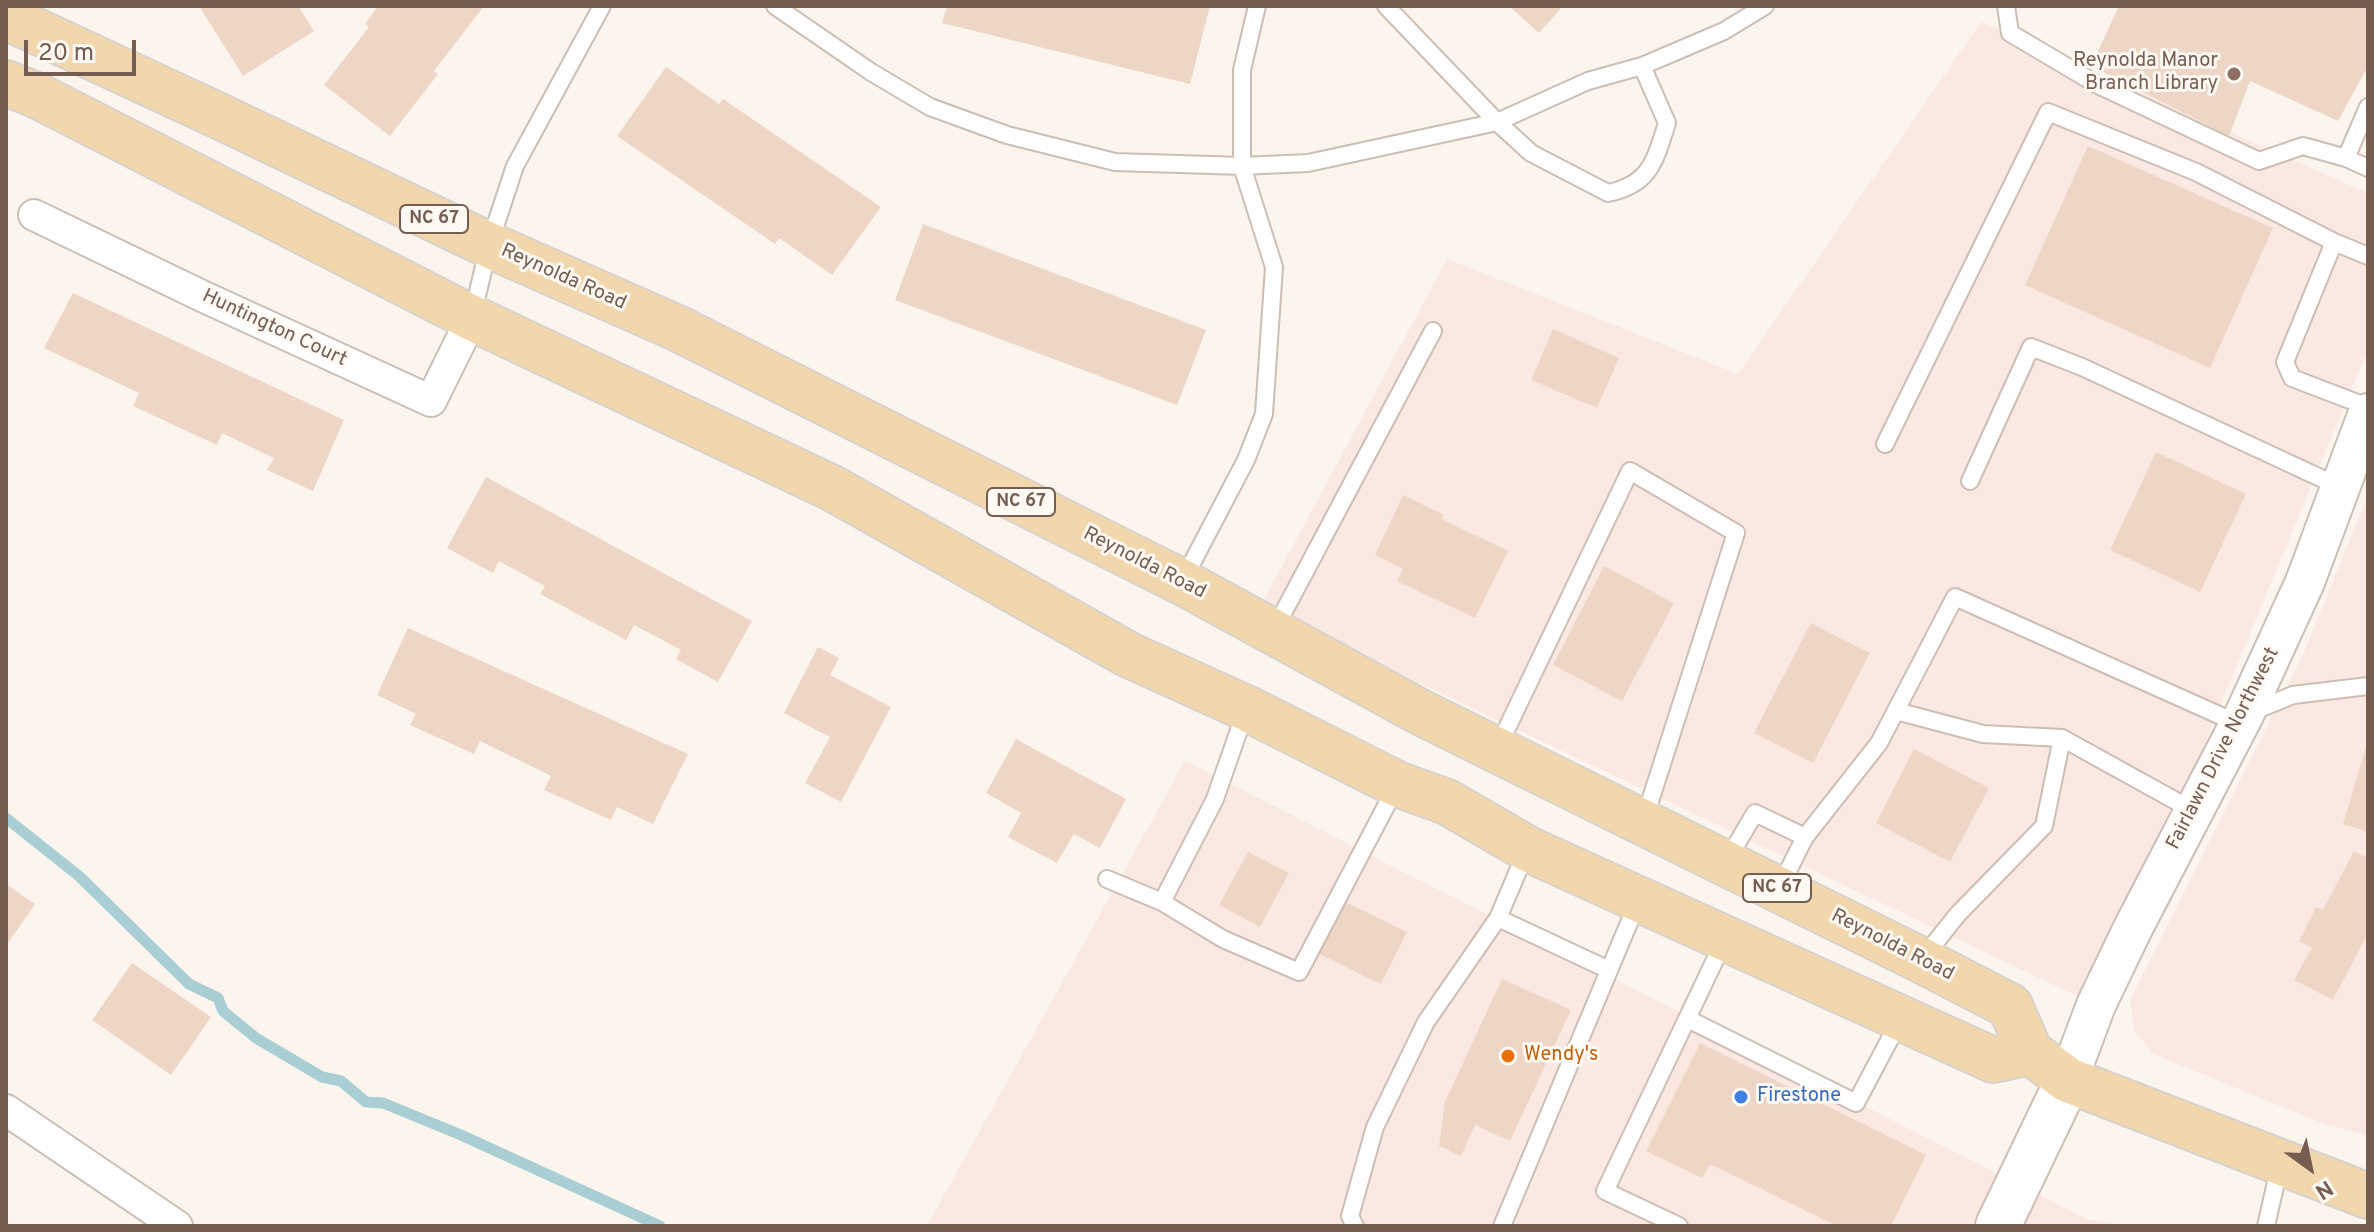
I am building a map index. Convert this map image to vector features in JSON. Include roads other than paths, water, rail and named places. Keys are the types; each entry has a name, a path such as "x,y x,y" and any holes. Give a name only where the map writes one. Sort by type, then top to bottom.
{"main road":[{"name":"Reynolda Road","path":"6,17 489,245 677,328 1182,582 1496,751 2010,1006 2030,1052"},
{"path":"6,83 36,95 472,318 832,488 1129,655 1246,708 1397,784 1447,802 1528,849 1993,1060 2030,1052 2068,1080 2368,1196"},
{"path":"1998,1226 2068,1080"}],"street":[{"name":"Huntington Court","path":"34,215 431,401 472,318"},
{"name":"Fairlawn Drive Northwest","path":"2068,1080 2096,1005 2242,720 2305,582 2342,488 2368,410"},
{"path":"6,1110 177,1226"}],"lane":[{"path":"472,318 489,245 515,166 602,6"},
{"path":"775,6 871,72 930,107 1007,135 1115,162 1242,166 1308,163 1497,122 1588,81 1642,66 1724,31 1765,6"},
{"path":"1182,582 1246,460 1264,414 1274,267 1242,166 1242,70 1257,6"},
{"path":"1386,6 1497,122 1531,153 1608,193 1624,190 1652,168 1667,123 1642,66"},
{"path":"2006,6 2010,33 2098,85 2259,161 2303,146 2346,158 2368,168"},
{"path":"2346,158 2368,107"},
{"path":"1885,444 2048,112 2196,172 2368,256"},
{"path":"2334,242 2285,362 2292,378 2368,410"},
{"path":"1273,633 1433,331"},
{"path":"1970,481 2031,347 2082,367 2342,488"},
{"path":"1496,751 1630,471 1736,533 1643,822"},
{"path":"1779,889 1805,837 1879,743 1955,597 2242,720 2293,695 2368,686"},
{"path":"1162,902 1215,799 1246,708"},
{"path":"1896,711 1983,734 2062,738 2194,811"},
{"path":"1921,960 1958,914 2044,826 2062,738"},
{"path":"1107,879 1162,902 1223,939 1299,972 1397,784"},
{"path":"1725,864 1755,813 1805,837"},
{"path":"1355,1226 1350,1216 1375,1127 1426,1022 1498,918 1528,849"},
{"path":"1502,1226 1639,898"},
{"path":"1498,918 1609,970"},
{"path":"1679,1226 1605,1191 1726,937"},
{"path":"1688,1019 1856,1103 1901,1019"},
{"path":"2266,1226 2281,1164"}],"waterway":[{"path":"6,818 79,876 189,984 218,998 223,1011 256,1038 322,1077 341,1081 366,1102 383,1103 461,1135 660,1226"}],"place":[{"name":"Reynolda Manor Branch Library","path":"2234,74"},
{"name":"Wendy's","path":"1508,1056"},
{"name":"Firestone","path":"1741,1097"}]}
